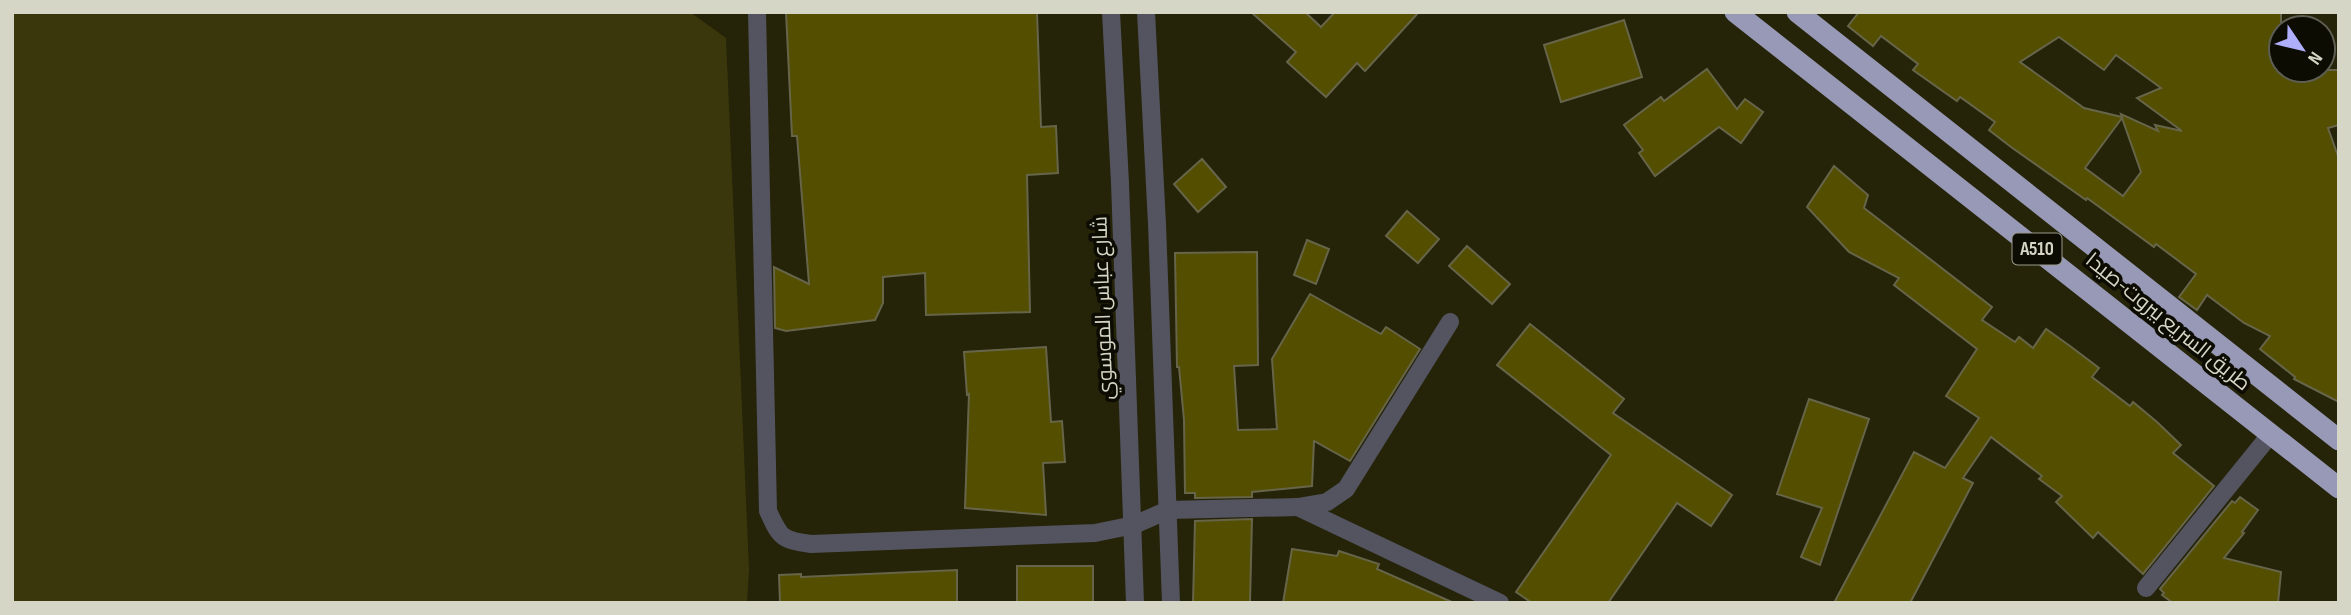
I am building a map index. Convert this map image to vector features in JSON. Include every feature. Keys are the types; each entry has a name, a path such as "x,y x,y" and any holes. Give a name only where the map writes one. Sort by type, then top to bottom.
{"highway":[{"name":"طريق السريع بيروت-صيدا","path":"1735,12 2339,488"},
{"name":"طريق السريع بيروت-صيدا","path":"1797,12 2339,440"}],"street":[{"path":"757,12 768,511 777,531 788,541 811,544 1095,533 1134,524 1168,510 1298,507 1327,502 1346,489 1450,322"},
{"name":"شارع عباس الموسوي","path":"1111,12 1134,524 1135,603"},
{"path":"1146,12 1171,603"},
{"path":"2146,588 2270,435"},
{"path":"1298,507 1500,603"}],"shaded area":[{"path":"12,12 690,12 726,38 749,569 747,603 12,603"}],"building":[{"path":"786,12 1037,12 1041,127 1056,126 1058,173 1027,175 1030,312 926,315 925,273 883,277 883,303 875,320 786,331 775,328 774,267 809,284 797,136 792,136"},
{"path":"1251,12 1305,12 1321,27 1335,12 1419,12 1365,71 1357,63 1326,97 1287,62 1296,52"},
{"path":"1859,12 2281,12 2267,14 2267,84 2337,84 2339,70 2339,125 2328,128 2339,159 2339,402 2294,379 2295,377 2260,349 2270,336 2244,323 2207,295 2197,310 2179,297 2196,274 2011,147 1989,130 1995,122 1960,97 1957,101 1913,70 1918,64 1881,36 1873,46 1848,26","holes":["2059,37 2104,70 2116,55 2161,88 2137,98 2182,131 2155,125 2158,131 2121,114 2122,117 2084,108 2020,62","2122,118 2141,172 2123,196 2085,168"]},
{"path":"1624,20 1642,77 1561,102 1544,45"},
{"path":"1707,69 1737,109 1745,99 1763,112 1741,143 1719,127 1655,176 1639,153 1643,150 1624,125 1661,97 1664,101"},
{"path":"1202,159 1226,187 1198,212 1174,184"},
{"path":"1834,166 1868,195 1864,208 1992,307 1982,320 2015,342 2019,337 2033,348 2046,329 2070,346 2099,368 2092,377 2130,406 2133,402 2157,422 2181,445 2173,453 2214,486 2143,574 2098,532 2093,538 2056,502 2062,496 2039,479 2042,476 1991,437 1963,478 1973,483 1910,603 1834,603 1914,452 1945,468 1979,418 1946,396 1977,349 1894,285 1899,278 1849,252 1807,207"},
{"path":"1407,211 1439,239 1418,263 1386,236"},
{"path":"1307,240 1329,249 1316,284 1294,275"},
{"path":"1467,246 1510,284 1492,304 1449,266"},
{"path":"1257,252 1258,365 1234,366 1238,430 1277,429 1272,359 1310,294 1381,334 1386,327 1420,349 1350,461 1314,441 1312,486 1252,492 1252,497 1195,498 1195,493 1185,493 1184,420 1177,367 1175,253"},
{"path":"1530,324 1624,399 1613,413 1732,495 1711,526 1677,503 1608,603 1532,603 1516,592 1611,455 1497,365"},
{"path":"1046,347 1051,422 1062,421 1065,462 1043,463 1046,515 965,508 969,394 967,395 964,352"},
{"path":"1809,399 1869,419 1820,565 1801,557 1822,508 1777,494"},
{"path":"2240,497 2258,510 2224,558 2281,572 2278,603 2173,603 2162,595 2164,593 2160,589 2232,501 2235,503"},
{"path":"1252,519 1250,603 1193,603 1195,521"},
{"path":"1292,549 1337,556 1339,551 1379,564 1377,569 1454,603 1283,603"},
{"path":"1017,566 1093,566 1093,603 1017,603"},
{"path":"957,570 957,603 780,603 779,575 801,574 801,577"}]}
